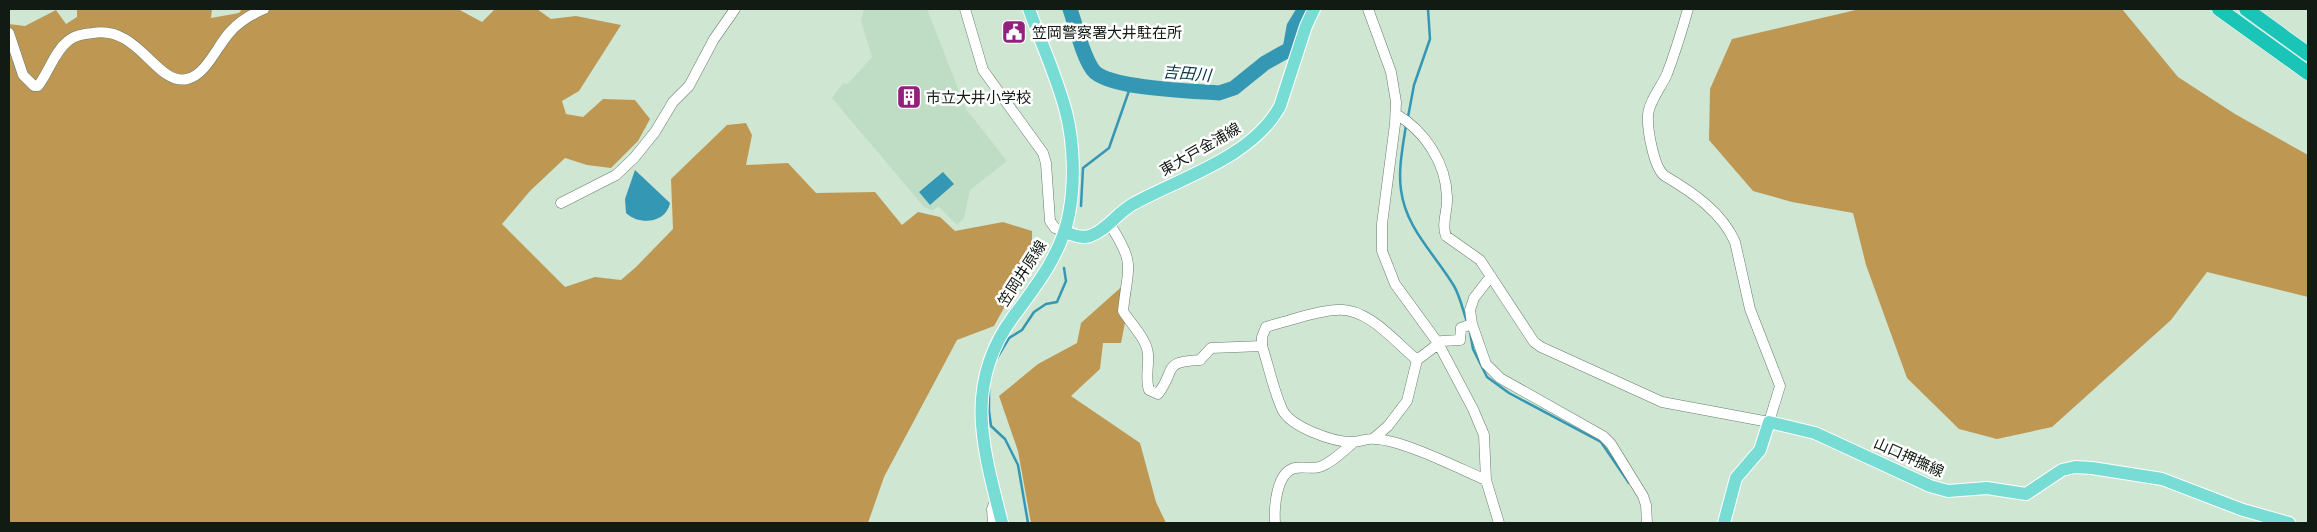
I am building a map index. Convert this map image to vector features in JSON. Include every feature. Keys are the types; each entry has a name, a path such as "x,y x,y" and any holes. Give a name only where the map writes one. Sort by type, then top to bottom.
{"highway":[{"path":"2219,9 2308,73"},
{"path":"2246,9 2308,54"}],"main road":[{"name":"笠岡井原線","path":"1002,523 980,424 984,376 988,361 1002,334 1047,269 1064,232 1069,214 1071,185 1072,153 1066,113 1029,9"},
{"name":"東大戸金浦線","path":"1064,232 1088,237 1133,204 1219,160 1268,125 1280,106 1302,36 1314,9"},
{"path":"1724,523 1736,478 1760,450 1769,422"},
{"name":"山口押撫線","path":"1769,422 1815,433 1930,486 1948,491 1987,488 2026,494 2062,470 2075,467 2092,468 2162,479 2243,510 2289,523"}],"street":[{"path":"9,33 23,75 34,86 38,86 60,50 68,41 79,35 106,31 116,33 136,45 170,77 184,80 198,74 232,30 264,9"},
{"path":"561,203 616,175 634,158 655,132 673,102 689,86 714,38 735,9"},
{"path":"965,9 983,70 1043,153 1046,163 1050,221 1055,228 1064,232"},
{"path":"1368,9 1391,72 1399,116 1382,224 1382,251 1395,284 1438,343 1473,409 1484,435 1486,480 1499,523"},
{"path":"1399,116 1429,142 1442,173 1447,196 1444,230 1446,236 1474,254 1491,276 1534,342 1540,347 1662,402 1769,422 1780,386 1750,309 1733,238 1700,198 1661,173 1656,164 1652,147 1648,115 1667,74 1688,9"},
{"path":"1109,223 1126,249 1128,257 1130,269 1123,311 1147,347 1146,381 1149,390 1158,394 1174,365 1179,361 1200,360 1211,348 1262,346"},
{"path":"1491,276 1471,304 1469,325 1482,358 1491,371 1590,428 1611,444 1643,496 1646,505 1647,523"},
{"path":"1417,360 1382,328 1348,311 1336,310 1266,327 1262,336 1262,346 1282,410 1289,417 1321,436 1353,442 1374,438 1410,449 1486,480"},
{"path":"1374,438 1388,426 1407,401 1417,360 1438,343 1448,339 1460,340 1461,328 1469,325"},
{"path":"1275,523 1276,496 1286,474 1292,468 1320,468 1331,462 1353,442"},
{"path":"993,523 992,509 996,499"}],"shaded area":[{"path":"77,9 212,9 211,18 239,13 242,9 458,9 482,22 495,9 537,9 551,19 576,16 621,25 579,91 562,101 566,114 583,117 603,99 635,100 650,119 638,141 611,168 587,165 565,158 530,191 502,224 565,287 595,277 621,280 636,267 673,229 671,179 727,125 746,123 752,135 746,165 788,163 816,193 875,192 902,225 918,212 940,217 955,231 1003,222 1032,231 1032,257 994,326 957,340 884,477 868,523 9,523 9,24 25,26 56,10 66,24 77,17"},
{"path":"864,9 927,9 966,109 1007,161 970,190 964,218 957,225 938,206 933,211 924,207 832,98 843,83 848,84 872,57 861,21"},
{"path":"1860,9 2122,9 2178,77 2235,114 2308,155 2308,297 2207,272 2171,320 2052,427 1997,439 1959,429 1907,378 1866,265 1853,213 1792,202 1753,191 1709,140 1710,89 1732,39"},
{"path":"1128,281 1131,292 1121,343 1103,343 1100,369 1071,396 1140,443 1156,502 1166,523 1031,523 1018,451 999,396 1038,364 1077,343 1081,323"}],"water":[{"path":"635,170 670,203 668,210 658,218 645,221 638,220 626,213 625,199"},
{"path":"943,172 954,184 930,205 919,192"}],"waterway":[{"name":"吉田川","path":"1070,9 1089,64 1101,76 1115,81 1152,88 1219,93 1234,88 1265,63 1290,49 1294,27 1305,9"},
{"path":"1408,117 1414,85 1430,39 1428,9"},
{"path":"1081,206 1083,168 1109,148 1131,85"},
{"path":"1406,125 1400,174 1404,204 1422,241 1454,286 1467,322"},
{"path":"997,358 1009,338 1022,330 1034,312 1046,304 1057,302 1066,281 1064,268"},
{"path":"1470,332 1473,349 1487,377 1509,393 1601,442 1629,483"},
{"path":"989,388 991,426 1005,439 1018,465 1028,523"}],"place":[{"name":"笠岡警察署大井駐在所","path":"1014,32"},
{"name":"市立大井小学校","path":"909,97"}]}
